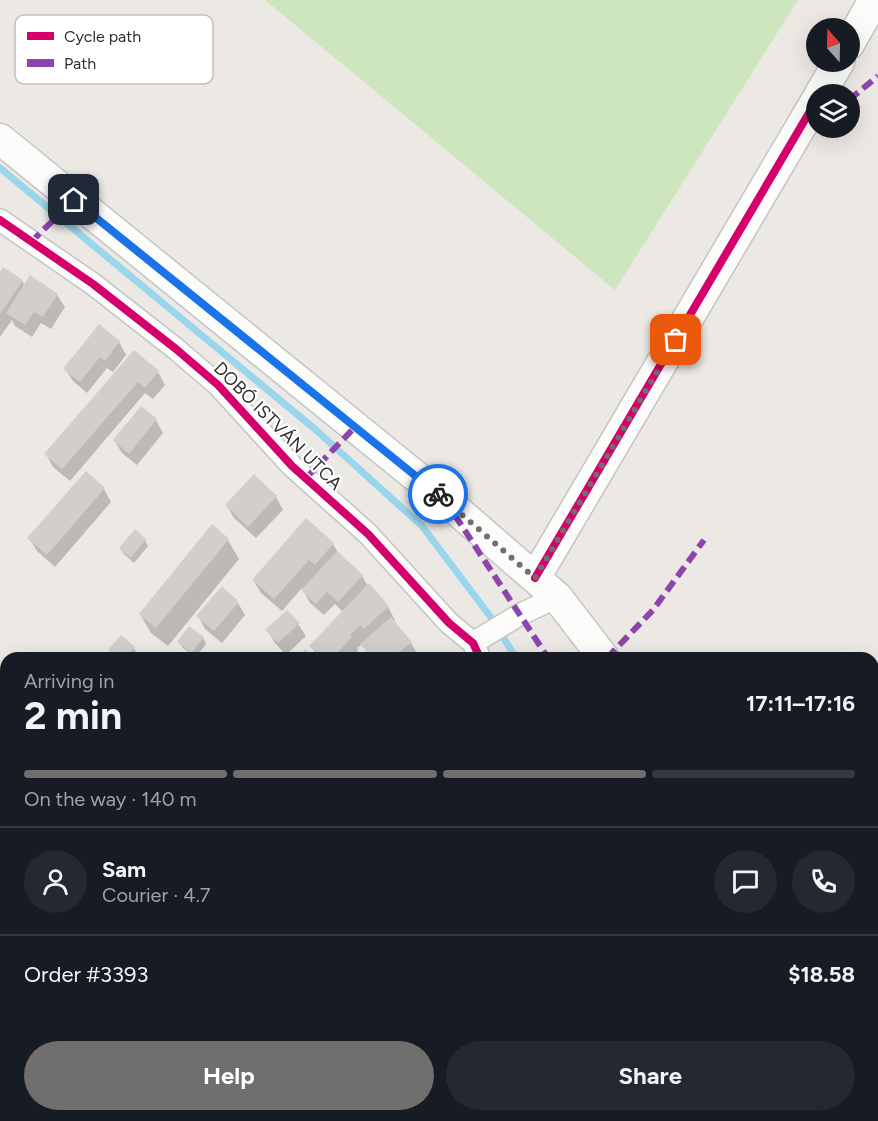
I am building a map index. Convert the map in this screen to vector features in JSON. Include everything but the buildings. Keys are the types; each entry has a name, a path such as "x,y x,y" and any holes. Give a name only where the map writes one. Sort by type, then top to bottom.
{"main road":[{"path":"860,25 874,0"},
{"path":"546,587 806,119"},
{"path":"0,139 446,500 546,587 578,622 600,652"}],"street":[{"name":"DOBÓ ISTVÁN UTCA","path":"0,220 93,284 218,385 292,466 368,534 449,623 487,640"},
{"path":"487,640 546,587"}],"green space":[{"path":"265,0 798,0 615,290"}],"waterway":[{"path":"0,168 316,430 422,526 490,616 512,652"}],"marked path":[{"path":"860,91 878,76"},
{"path":"31,242 74,200"},
{"path":"306,478 355,427"},
{"path":"445,500 544,652"},
{"path":"613,652 653,610 704,540"}],"cycle path":[{"path":"535,578 806,118"},
{"path":"0,220 93,284 218,385 292,466 368,534 449,623 473,643 477,652"}],"way so far":[{"path":"438,494 535,578 676,340"}],"route":[{"path":"74,200 438,494"}]}
